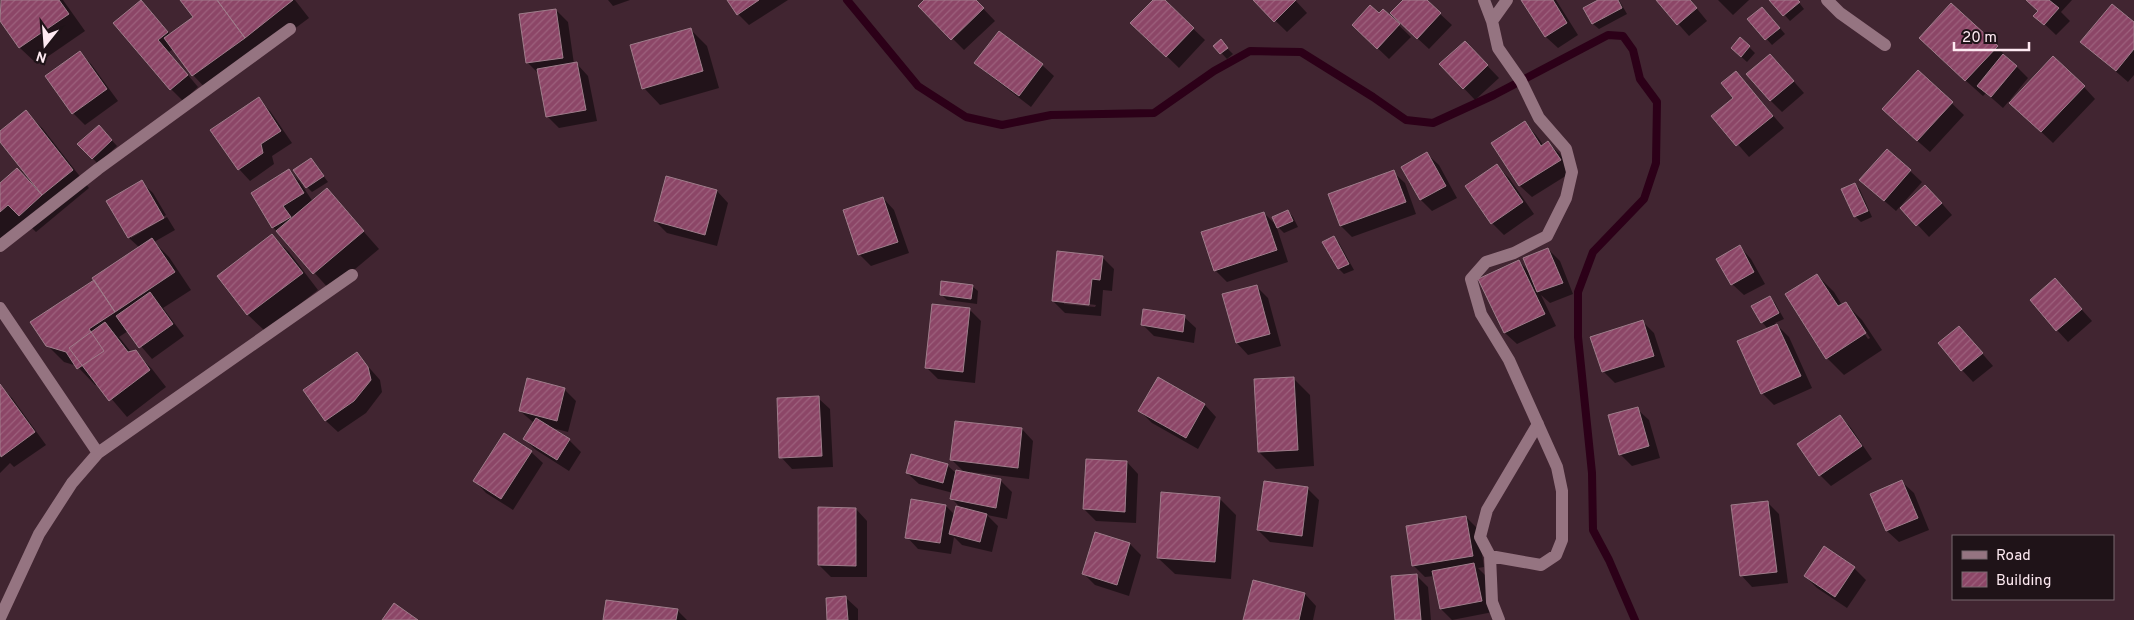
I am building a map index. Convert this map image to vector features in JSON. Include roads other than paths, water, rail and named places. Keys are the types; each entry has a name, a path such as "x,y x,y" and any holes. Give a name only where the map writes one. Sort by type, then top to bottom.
{"street":[{"path":"1484,0 1492,21 1498,48 1523,84 1539,118 1566,149 1572,172 1566,198 1547,236 1514,253 1486,262 1471,279 1481,314 1509,360 1557,467 1562,491 1562,540 1556,555 1541,565 1490,556"},
{"path":"1492,21 1507,0"},
{"path":"1828,0 1840,13 1885,45"},
{"path":"0,246 98,168 290,29"},
{"path":"0,618 39,534 72,483 98,453 352,275"},
{"path":"0,308 98,453"},
{"path":"1499,620 1492,602 1490,556 1480,537 1487,510 1538,424"}],"waterway":[{"path":"847,0 918,86 966,117 1002,125 1051,115 1154,113 1214,71 1250,51 1301,52 1406,120 1433,123 1494,95 1608,35 1623,36 1633,50 1640,79 1657,102 1656,163 1644,199 1593,252 1578,292 1578,337 1592,473 1593,530 1609,560 1635,620"}]}
